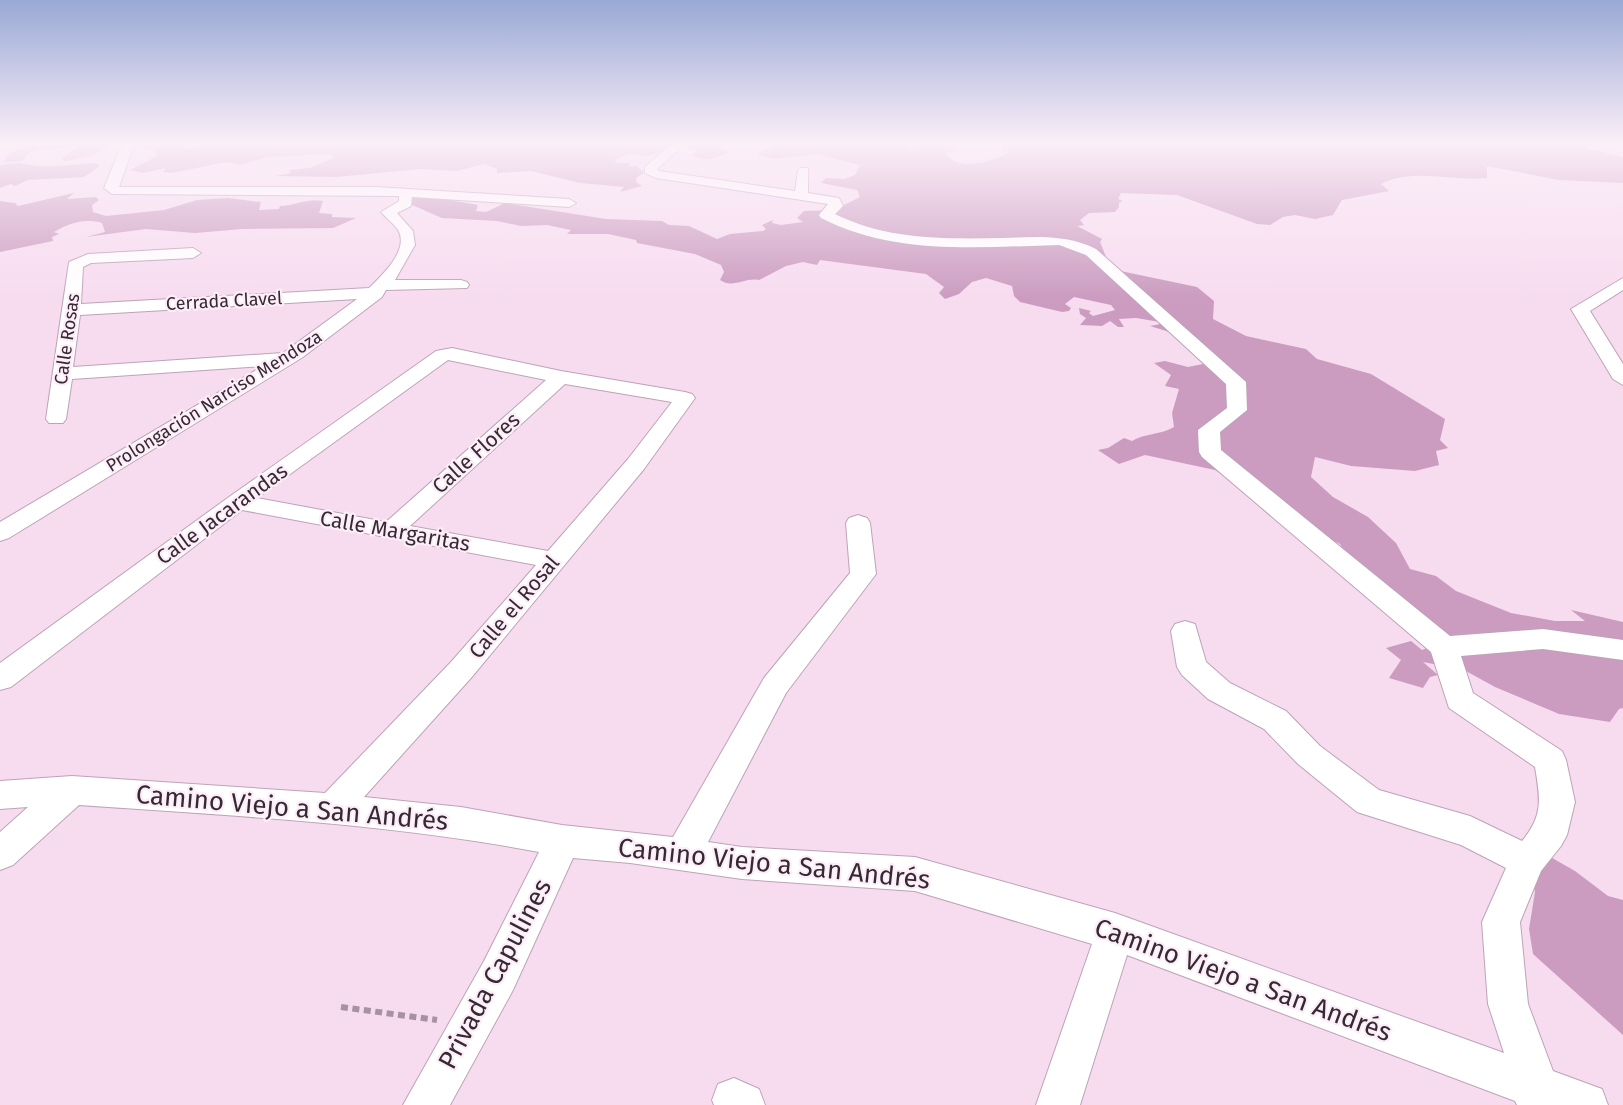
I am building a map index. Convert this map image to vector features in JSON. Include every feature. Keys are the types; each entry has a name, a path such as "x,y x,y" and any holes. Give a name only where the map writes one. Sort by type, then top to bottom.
{"street":[{"name":"Prolongación Narciso Mendoza","path":"0,533 289,359 378,289 402,260 409,243 406,229 388,212 406,203 405,196"},
{"path":"434,196 569,203"},
{"path":"804,196 834,201 836,206 826,215 873,236 900,241 1059,242 1074,244 1091,252 1236,382 1237,410 1209,430 1210,452 1444,646 1460,700 1550,760 1558,802 1549,835 1527,861 1501,922 1508,1004 1537,1097"},
{"name":"Calle Rosas","path":"56,419 72,310 75,265 79,261 193,253"},
{"path":"1623,283 1580,309 1623,379"},
{"name":"Cerrada Clavel","path":"72,310 461,285"},
{"path":"1595,299 1623,307"},
{"name":"Calle Jacarandas","path":"0,679 237,502 447,354 561,377"},
{"path":"62,374 289,359"},
{"name":"Calle el Rosal","path":"332,808 461,670 636,464 686,398 561,377"},
{"name":"Calle Flores","path":"391,530 561,377"},
{"name":"Calle Margaritas","path":"237,502 553,560"},
{"path":"682,855 775,686 863,574 858,523"},
{"path":"1185,631 1192,667 1219,692 1275,720 1309,755 1369,802 1470,832 1527,861"},
{"path":"1444,646 1543,639 1623,650"},
{"path":"0,854 72,790"},
{"name":"Camino Viejo a San Andrés","path":"0,795 72,790 332,808 461,822 562,842 742,863 915,874 1115,932 1537,1097 1586,1105"},
{"name":"Privada Capulines","path":"425,1105 473,1025 543,888 562,842"},
{"path":"1058,1105 1115,932"}],"path":[{"path":"341,1007 473,1025"}],"shaded area":[{"path":"63,196 71,196 67,199 96,197 99,200 92,205 93,212 106,216 164,210 197,200 228,198 261,202 259,210 279,209 280,206 317,200 323,201 319,213 332,214 332,217 356,218 333,228 242,229 195,233 146,229 86,237 105,232 102,223 83,221 54,232 59,234 52,237 53,241 0,252 0,201 15,203 18,206"},
{"path":"427,196 478,205 476,211 486,212 505,203 606,219 662,221 669,225 689,226 717,239 730,234 763,231 766,229 762,225 773,220 772,223 781,225 803,222 797,218 804,211 834,210 860,197 1120,196 1118,199 1123,201 1119,203 1115,212 1089,213 1080,220 1084,225 1077,226 1102,239 1100,242 1111,269 1197,287 1214,301 1213,319 1246,336 1306,349 1317,359 1371,374 1445,419 1440,440 1448,448 1436,451 1439,465 1415,471 1351,466 1315,457 1311,477 1333,497 1368,517 1396,543 1410,569 1436,576 1456,591 1511,613 1555,621 1585,621 1571,610 1623,622 1623,708 1619,709 1610,722 1559,714 1495,687 1464,670 1423,662 1438,675 1430,677 1423,688 1389,678 1401,660 1386,648 1411,641 1422,650 1435,645 1348,560 1340,544 1307,528 1215,470 1145,455 1119,464 1098,450 1108,448 1124,438 1132,441 1174,427 1172,413 1179,389 1165,386 1171,375 1154,363 1165,361 1188,367 1208,363 1176,334 1150,326 1166,323 1136,318 1119,319 1124,327 1118,327 1110,321 1102,326 1080,325 1086,318 1080,314 1079,308 1091,311 1089,313 1093,316 1115,310 1111,305 1074,297 1065,304 1071,308 1069,311 1062,312 1020,302 1014,296 1012,286 986,278 972,282 959,294 945,299 939,293 944,287 926,274 820,260 817,265 803,262 786,266 759,280 730,283 720,280 724,272 721,265 695,254 637,243 636,240 608,234 567,234 571,230 547,225 521,226 497,221 442,218 410,204 411,197"},
{"path":"1179,196 1365,196 1342,200 1333,215 1315,219 1295,215 1283,217 1270,225 1257,224"},
{"path":"1540,851 1575,871 1608,896 1623,900 1623,1035 1533,954 1529,929 1535,892 1529,862"}]}
